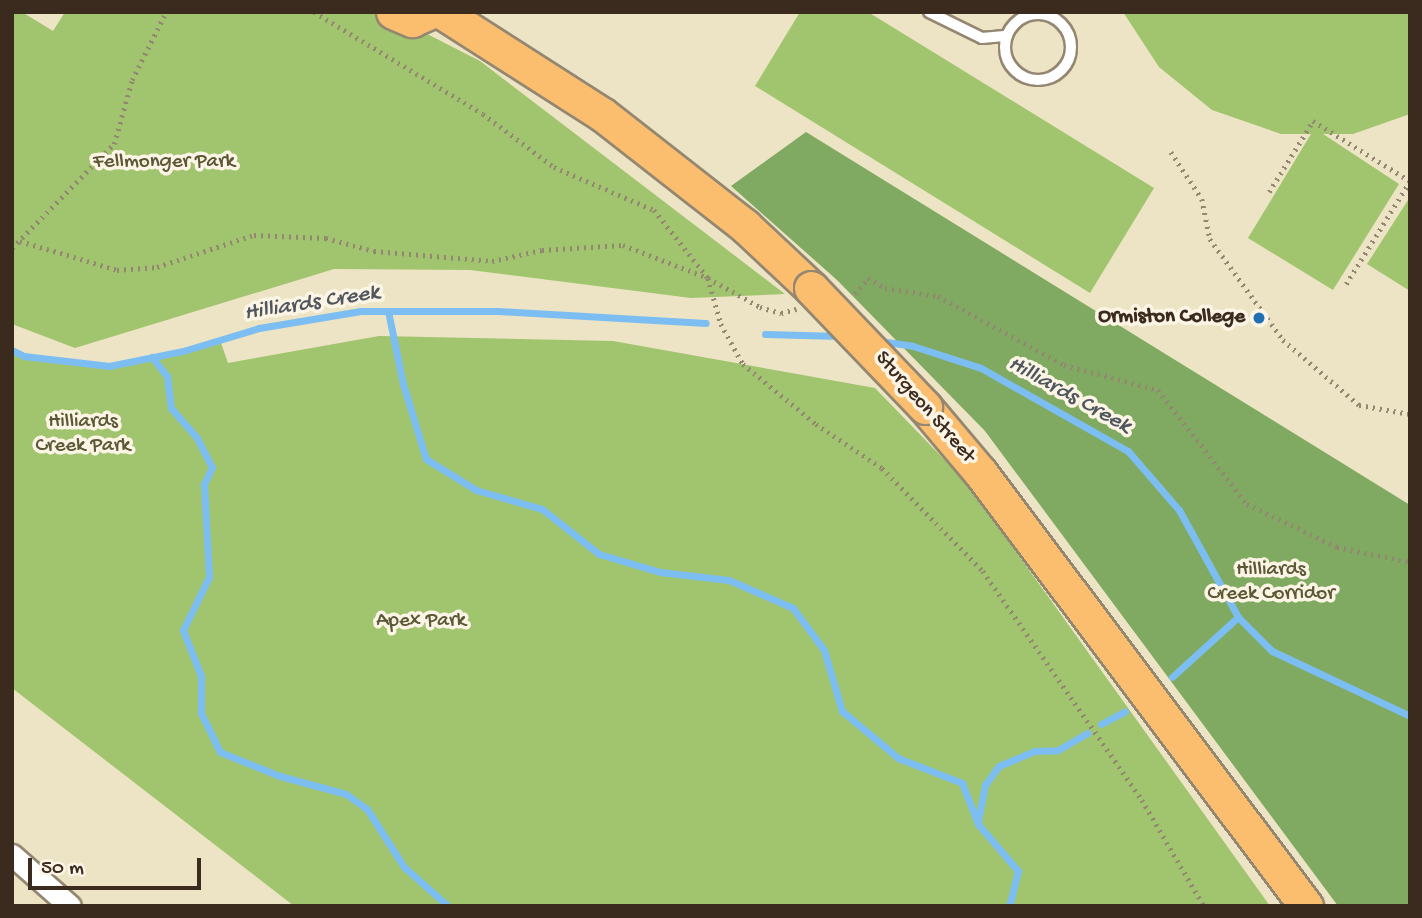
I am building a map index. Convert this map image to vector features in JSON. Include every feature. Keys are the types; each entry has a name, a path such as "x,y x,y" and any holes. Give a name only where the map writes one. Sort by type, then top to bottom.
{"main road":[{"path":"393,12 412,20 430,12"},
{"name":"Sturgeon Street","path":"442,12 603,115 726,211 811,288 925,407 980,472 1306,906"}],"street":[{"path":"12,855 70,906"}],"lane":[{"path":"929,12 982,38 1007,36"},
{"path":"1045,13 1056,18 1070,36 1069,58 1055,76 1032,79 1022,75 1007,58 1007,36 1022,18 1045,13"}],"path":[{"path":"12,248 114,144 132,80 166,12"},
{"path":"317,13 483,114 554,167 654,210 708,278 721,324 743,364 816,424 882,468 983,571 1142,800 1204,906"},
{"path":"1269,192 1313,121 1410,181 1346,284"},
{"path":"1171,152 1202,200 1210,239 1283,340 1359,405 1410,414"},
{"path":"20,241 117,270 157,267 254,235 327,239 374,251 492,261 542,250 623,246 708,278"},
{"path":"868,278 885,288 938,296 1064,365 1158,390 1247,504 1337,547 1410,562"}],"green space":[{"name":"Fellmonger Park","path":"12,12 22,12 53,31 65,12 384,12 480,61 785,294 691,298 470,270 334,269 75,348 12,324"},
{"path":"800,12 868,12 1154,188 1090,293 755,86"},
{"path":"1123,12 1410,12 1410,114 1353,134 1323,134 1399,184 1333,290 1248,238 1311,134 1281,134 1212,110 1159,67"},
{"name":"Hilliards Creek Corridor","path":"806,132 1410,505 1410,906 1338,906 985,431 837,280 731,186"},
{"path":"1410,197 1410,291 1367,264"},
{"name":"Apex Park","path":"379,336 613,341 875,388 966,482 1270,906 294,906 12,688 12,350 24,356 109,366 220,340 228,363"}],"waterway":[{"name":"Hilliards Creek","path":"12,350 24,356 109,366 183,351 259,328 361,311 498,311 706,323"},
{"path":"388,311 403,384 426,459 476,490 542,509 599,554 660,572 729,580 793,608 824,650 842,711 898,758 962,783 978,824 1018,871 1009,906"},
{"name":"Hilliards Creek","path":"765,334 840,336"},
{"name":"Hilliards Creek","path":"879,341 913,346 981,368 1128,451 1179,510 1238,617 1272,651 1410,716"},
{"path":"152,357 167,376 171,408 197,438 212,467 204,484 209,577 183,630 201,676 201,713 220,752 280,776 346,794 367,809 404,867 448,906"},
{"path":"1172,677 1238,617"},
{"path":"1101,724 1125,711"},
{"path":"978,821 985,785 999,766 1035,751 1058,750 1088,733"}],"place":[{"name":"Ormiston College","path":"1259,318"}],"park label":[{"name":"Hilliards Creek Park","path":"83,435"}]}
